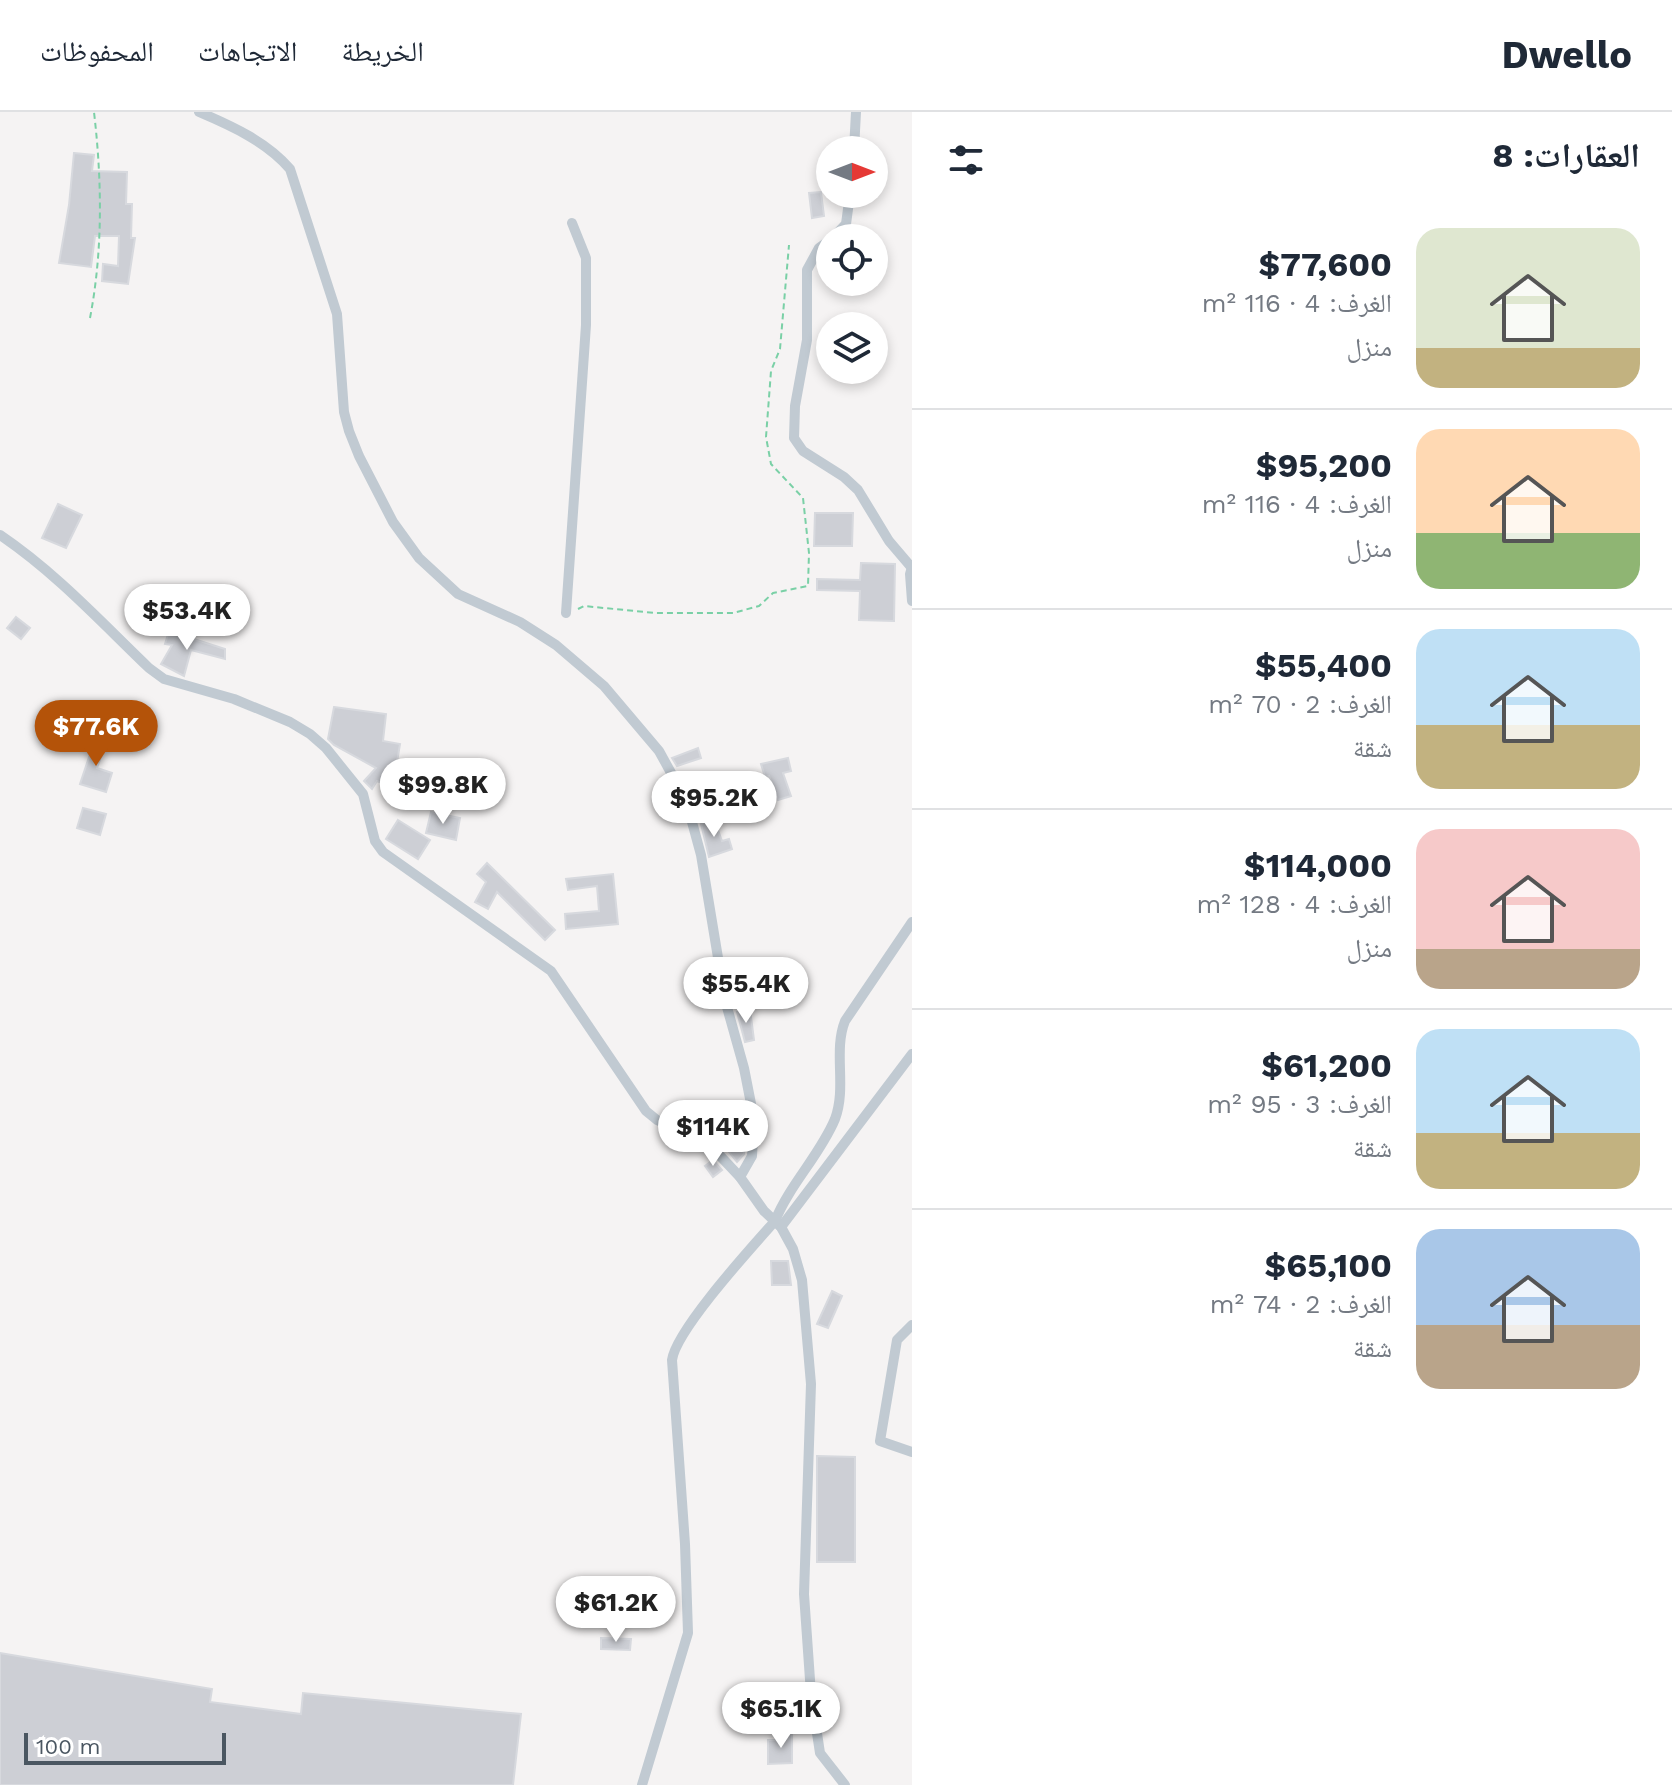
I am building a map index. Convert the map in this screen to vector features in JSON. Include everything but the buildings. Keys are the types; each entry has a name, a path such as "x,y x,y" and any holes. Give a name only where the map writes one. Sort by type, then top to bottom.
{"street":[{"path":"199,112 240,131 281,159 290,169 337,314 344,412 349,431 403,538 419,558 458,594 520,622 582,665 628,710 659,751 686,800 695,829 725,1000 750,1095 754,1137 749,1164 740,1177"},
{"path":"855,136 856,112"},
{"path":"566,613 586,325 586,258 572,223"},
{"path":"816,253 806,274 807,340 795,406 794,438 803,451 844,477 858,490 889,541 912,568 912,601"},
{"path":"0,535 59,579 164,679 234,699 290,722 326,748 363,794 375,841 383,852 551,971 650,1116 708,1143 778,1224 793,1249 802,1280 807,1328 811,1427 804,1594 811,1694 820,1753 845,1785"},
{"path":"778,1224 782,1202 835,1118 841,1068 839,1041 845,1021 912,922"},
{"path":"642,1785 688,1633 674,1350 688,1327 778,1224 912,1054"},
{"path":"912,1325 897,1340 880,1441 912,1452"}],"path":[{"path":"90,318 98,278 100,224 100,179 94,112"},
{"path":"566,613 584,606 655,613 733,613 759,606 773,593 808,586 809,553 803,498 771,464 766,437 771,371 780,349 789,245"}]}
